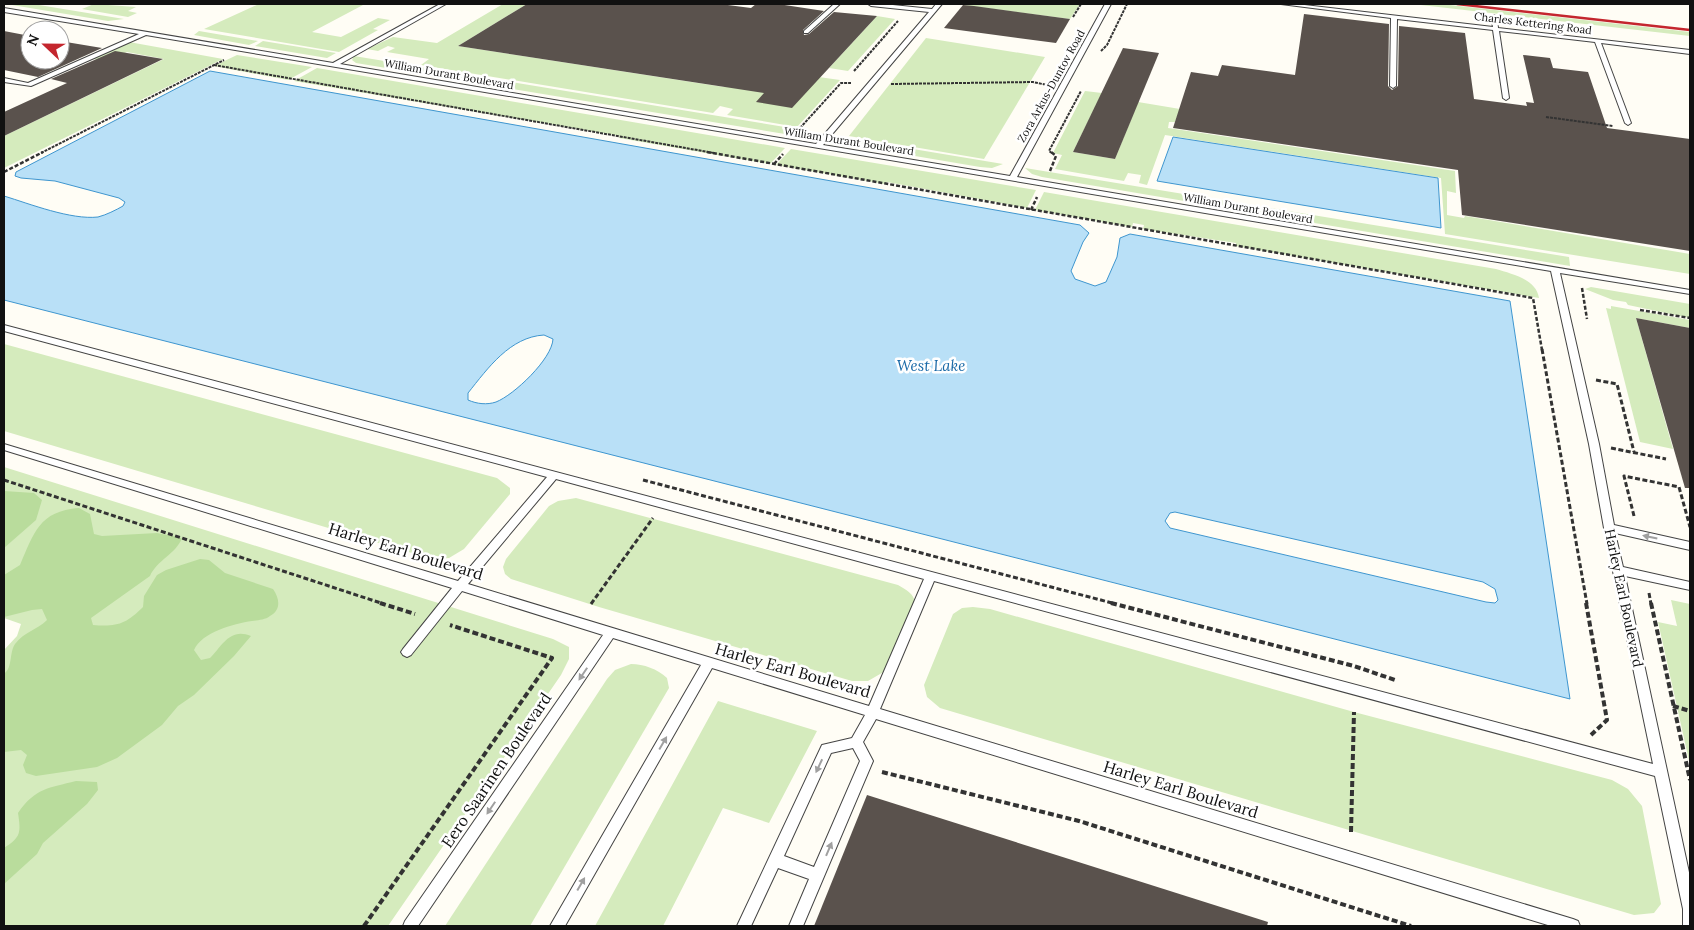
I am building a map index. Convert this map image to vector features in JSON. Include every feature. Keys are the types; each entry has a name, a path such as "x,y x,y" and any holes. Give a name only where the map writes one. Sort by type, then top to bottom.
{"lane":[{"path":"334,65 443,4"},
{"path":"806,32 837,4"},
{"path":"871,4 932,11"},
{"path":"818,146 939,4"},
{"name":"Zora Arkus-Duntov Road","path":"1013,178 1108,4"},
{"name":"Charles Kettering Road","path":"1284,4 1690,52"},
{"name":"William Durant Boulevard","path":"4,10 1690,292"},
{"path":"1393,86 1394,17"},
{"path":"1494,18 1506,98"},
{"path":"4,80 28,85 144,34"},
{"path":"1597,41 1628,123"},
{"name":"Harley Earl Boulevard","path":"1555,269 1577,376 1594,444 1609,528 1662,772 1690,909 1690,926"},
{"path":"4,328 1662,772"},
{"name":"Harley Earl Boulevard","path":"4,447 461,586 708,664 874,712 1573,926"},
{"path":"407,652 554,475"},
{"path":"1609,528 1690,546"},
{"path":"1618,570 1690,586"},
{"path":"744,926 827,749 856,742 874,712 930,577"},
{"name":"Eero Saarinen Boulevard","path":"410,926 610,633"},
{"path":"557,926 708,664"},
{"path":"796,926 867,761 856,742"},
{"path":"775,860 818,875"}],"path":[{"path":"1074,17 1082,4"},
{"path":"1109,41 1128,4"},
{"path":"854,71 900,19 891,17"},
{"path":"4,172 228,59 219,57"},
{"path":"214,65 1533,298 1607,720 1601,728 1591,735 1585,735"},
{"path":"800,129 841,83 851,83 852,80"},
{"path":"888,84 1033,82 1048,85"},
{"path":"1031,210 1056,156 1049,151 1081,91"},
{"path":"773,165 788,148"},
{"path":"1582,287 1587,319"},
{"path":"1640,310 1690,318"},
{"path":"1577,376 1617,384 1634,452"},
{"path":"1594,444 1666,459"},
{"path":"1634,518 1624,476 1679,488 1690,527"},
{"path":"636,478 1354,666 1400,682"},
{"path":"4,480 552,658 364,926"},
{"path":"591,604 653,518"},
{"path":"1649,588 1690,780"},
{"path":"1673,706 1690,711"},
{"path":"1351,832 1354,712"},
{"path":"882,772 1079,821 1411,926"}],"green space":[{"path":"6,4 33,4 124,19 108,21"},
{"path":"94,4 136,7 128,11 137,13 128,17 82,9"},
{"path":"259,4 363,5 312,32 341,37 378,18 390,20 373,29 378,30 339,52 204,29"},
{"path":"503,4 527,4 458,46 724,87 747,67 840,80 797,127 727,115 733,109 720,106 713,113 421,65 429,59 387,52 395,48 388,46 378,51 367,49 393,37 437,43"},
{"path":"954,4 1080,4 1070,19"},
{"path":"1412,4 1441,4 1690,32 1690,36"},
{"path":"877,16 895,19 848,71 829,68"},
{"path":"199,31 258,41 249,45 194,35"},
{"path":"926,38 1045,57 984,159 849,136"},
{"path":"263,41 336,53 327,58 255,46"},
{"path":"129,42 223,59 4,168 4,136 164,59 127,52 105,61 93,59"},
{"path":"237,55 312,67 288,80 214,66"},
{"path":"354,56 803,130 797,136 356,63 352,60"},
{"path":"317,68 785,148 770,164 619,138 620,136 294,81"},
{"path":"1085,91 1102,93 1073,152 1115,159 1138,102 1180,109 1175,122 1169,122 1168,128 1455,171 1456,193 1447,191 1447,215 1464,218 1465,216 1690,254 1690,274 1445,234 1441,178 1165,135 1147,185 1139,183 1141,175 1128,173 1124,181 1055,169 1062,155 1053,153"},
{"path":"835,136 1003,164 992,168 980,167 844,144 836,139"},
{"path":"791,149 1036,190 1027,208 887,182 885,184 776,165"},
{"path":"1025,168 1569,257 1570,266 1042,177 1032,174"},
{"path":"1044,192 1496,269 1516,275 1528,282 1533,286 1539,298 1236,246 1236,243 1143,229 1144,225 1133,223 1132,227 1035,210"},
{"path":"1591,287 1690,304 1690,318 1628,305 1626,302 1613,300 1585,289"},
{"path":"1611,306 1690,320 1690,328 1636,318 1673,449 1640,442 1606,308 1611,309"},
{"path":"4,344 497,478 510,488 510,494 464,549 449,558 432,559 4,431"},
{"path":"4,467 553,639 569,647 569,659 561,675 388,926 4,926 4,650 17,636 21,624 4,618"},
{"path":"4,491 34,493 42,500 36,520 4,548"},
{"path":"576,498 898,585 911,594 915,603 887,670 868,681 852,681 599,607 511,579 505,574 503,567 506,559 549,506 558,501"},
{"path":"79,508 90,514 94,534 102,536 157,533 182,538 179,544 153,570 150,576 91,618 93,625 115,625 126,621 143,607 144,596 157,575 166,570 200,559 209,560 225,573 273,589 277,597 278,607 274,614 261,620 236,624 204,638 194,650 201,660 210,658 232,636 244,634 251,636 234,656 194,695 178,706 162,725 117,758 97,767 36,776 26,773 23,765 27,755 21,750 4,752 4,674 9,668 15,644 47,620 42,609 4,617 4,575 20,565 34,534 46,519 66,510"},
{"path":"1671,600 1690,604 1690,765 1658,622 1677,626"},
{"path":"962,608 990,609 1354,712 1612,780 1628,789 1642,806 1661,904 1654,913 1634,915 940,708 927,697 924,685 953,614"},
{"path":"631,664 645,666 659,672 667,678 669,688 530,926 445,926 607,679 615,670"},
{"path":"718,701 817,731 769,823 723,808 663,926 595,926"},
{"path":"76,781 97,782 98,790 87,804 43,843 37,854 4,884 4,848 14,841 19,834 18,813 30,798 43,790"}],"water":[{"name":"West Lake","path":"210,71 1080,225 1089,233 1083,242 1071,271 1075,279 1095,286 1106,282 1117,257 1120,238 1130,234 1510,301 1570,699 4,300 4,196 51,211 87,217 98,217 108,214 123,206 125,202 119,198 55,181 21,178 15,176 16,172","holes":["544,335 553,339 551,347 539,366 522,384 496,402 482,404 468,400 468,393 501,355 521,341","1175,512 1483,582 1495,589 1498,600 1495,603 1486,602 1170,528 1165,521 1170,513"]},
{"path":"1173,137 1438,178 1441,228 1157,181"}],"building":[{"path":"527,4 720,4 751,8 756,4 778,4 824,11 803,30 804,35 809,34 834,12 877,16 792,108 756,102 764,93 458,46"},
{"path":"963,5 1070,19 1056,43 944,28"},
{"path":"1304,14 1389,24 1388,86 1392,90 1398,86 1399,26 1465,33 1474,99 1527,106 1526,102 1534,103 1523,55 1550,58 1553,68 1588,72 1607,128 1690,139 1690,251 1462,215 1458,170 1173,128 1191,72 1218,76 1222,65 1295,75"},
{"path":"4,31 20,34 20,70 53,70 38,77 4,70"},
{"path":"70,43 102,48 70,62"},
{"path":"1123,48 1159,53 1115,159 1073,152"},
{"path":"115,51 163,59 4,136 4,112 67,83 51,79"},
{"path":"1636,318 1690,328 1690,488 1685,488"},
{"path":"867,795 1268,922 1267,926 814,926"}],"railway":[{"path":"1457,4 1690,30"}]}
